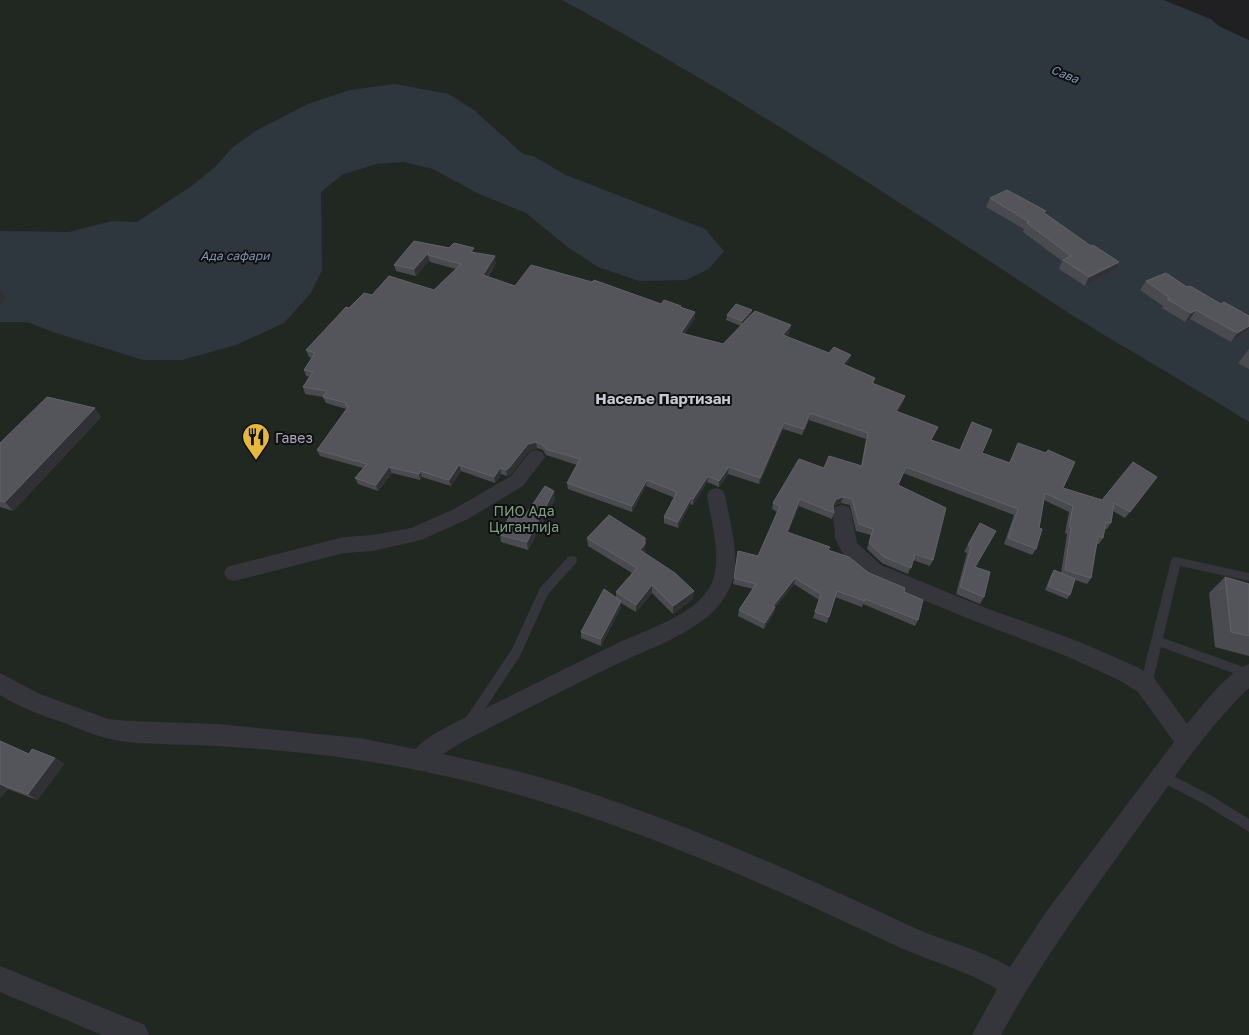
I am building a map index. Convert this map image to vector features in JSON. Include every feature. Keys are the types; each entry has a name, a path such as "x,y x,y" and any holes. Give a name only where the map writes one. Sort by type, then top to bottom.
{"street":[{"path":"234,572 344,545 414,535 461,514 517,481 536,457"},
{"path":"419,760 427,751 464,730 622,651 678,626 709,605 722,584 726,561 716,495"},
{"path":"842,512 845,538 849,547 859,559 874,571 979,614 1072,649 1129,674 1146,685 1187,742"},
{"path":"986,1035 1014,984 1055,921 1187,742 1221,700 1249,674"},
{"path":"0,683 34,702 108,729 128,732 186,733 275,739 359,749 419,760 572,798 697,845 829,901 918,943 986,968 1014,984"},
{"path":"0,979 135,1035"}],"lane":[{"path":"464,730 516,652 544,591 572,560"},
{"path":"1146,685 1176,561 1249,577"},
{"path":"1156,640 1249,674"},
{"path":"1162,776 1208,800 1249,826"}],"shaded area":[{"path":"1164,0 1249,0 1249,40 1219,26 1211,19"}],"green space":[{"name":"ПИО Ада Циганлија","path":"0,0 662,0 1249,282 1249,1035 0,1035"}],"water":[{"name":"Сава","path":"562,0 1164,0 1211,19 1219,26 1249,40 1249,422 1072,315 884,192 757,113 628,36"},
{"name":"Ада сафари","path":"395,84 449,94 475,111 523,154 533,156 566,175 705,229 724,251 709,269 686,280 639,281 598,267 566,246 526,213 477,193 433,169 404,162 376,164 342,175 321,192 322,270 311,293 284,323 236,345 182,360 143,360 27,322 0,322 0,231 69,232 112,221 137,222 190,187 214,168 234,146 257,130 308,104 350,90"}],"building":[{"path":"1007,190 1046,211 1043,212 1091,246 1093,245 1119,262 1089,277 1063,260 1071,256 1027,223 1029,222 990,198"},
{"path":"414,241 449,248 454,243 474,248 471,252 495,256 483,275 515,286 531,265 592,282 594,280 661,304 664,300 695,312 681,333 723,344 755,311 791,325 783,335 829,353 834,347 851,355 843,364 875,378 872,383 905,396 896,411 938,427 931,440 960,450 972,422 992,430 982,453 1010,463 1018,443 1046,453 1048,450 1075,462 1063,488 1102,500 1133,462 1157,477 1130,512 1114,503 1111,523 1106,522 1103,538 1098,536 1091,578 1065,570 1073,506 1045,493 1039,528 1042,529 1036,549 1008,538 1018,509 906,467 898,485 946,508 933,560 915,554 911,568 884,557 869,543 873,529 859,524 852,499 843,497 836,499 833,505 834,513 800,499 787,532 830,547 828,550 849,557 869,573 905,588 904,592 923,600 918,620 865,599 865,601 837,591 829,617 815,612 821,594 795,578 773,606 775,607 765,623 739,610 756,584 734,578 738,551 758,556 780,506 773,503 799,459 824,468 829,456 862,466 868,433 810,413 804,429 784,423 760,478 729,467 719,481 708,476 693,499 691,498 678,522 664,517 677,492 647,480 632,506 567,483 580,459 546,449 542,444 536,442 528,444 509,468 506,470 500,468 494,477 459,465 449,480 420,471 419,474 389,467 376,485 355,478 367,464 317,450 349,406 345,405 347,403 323,397 327,391 303,387 313,372 304,370 315,353 306,350 346,307 349,308 364,293 372,295 389,276 434,290 461,264 428,255 429,252 414,269 394,265"},
{"path":"1166,273 1187,287 1190,286 1221,304 1224,302 1249,316 1249,326 1237,333 1196,310 1191,313 1167,299 1170,298 1146,281"},
{"path":"736,304 752,310 742,321 727,315"},
{"path":"47,397 95,408 5,502 0,501 0,443"},
{"path":"545,486 554,491 527,542 500,535 511,513 524,517"},
{"path":"609,515 645,538 645,544 640,550 675,573 694,591 673,606 652,585 636,605 616,592 637,568 587,538"},
{"path":"980,523 996,531 975,567 990,572 984,597 960,587 971,547 968,545"},
{"path":"1054,570 1075,579 1070,595 1048,586"},
{"path":"1225,577 1249,584 1249,636 1231,632"},
{"path":"604,589 621,601 601,639 581,632"},
{"path":"0,741 29,754 32,749 55,758 28,794 0,784"}],"place":[{"name":"Гавез","path":"256,461"}],"district":[{"name":"Насеље Партизан","path":"663,398"}]}
